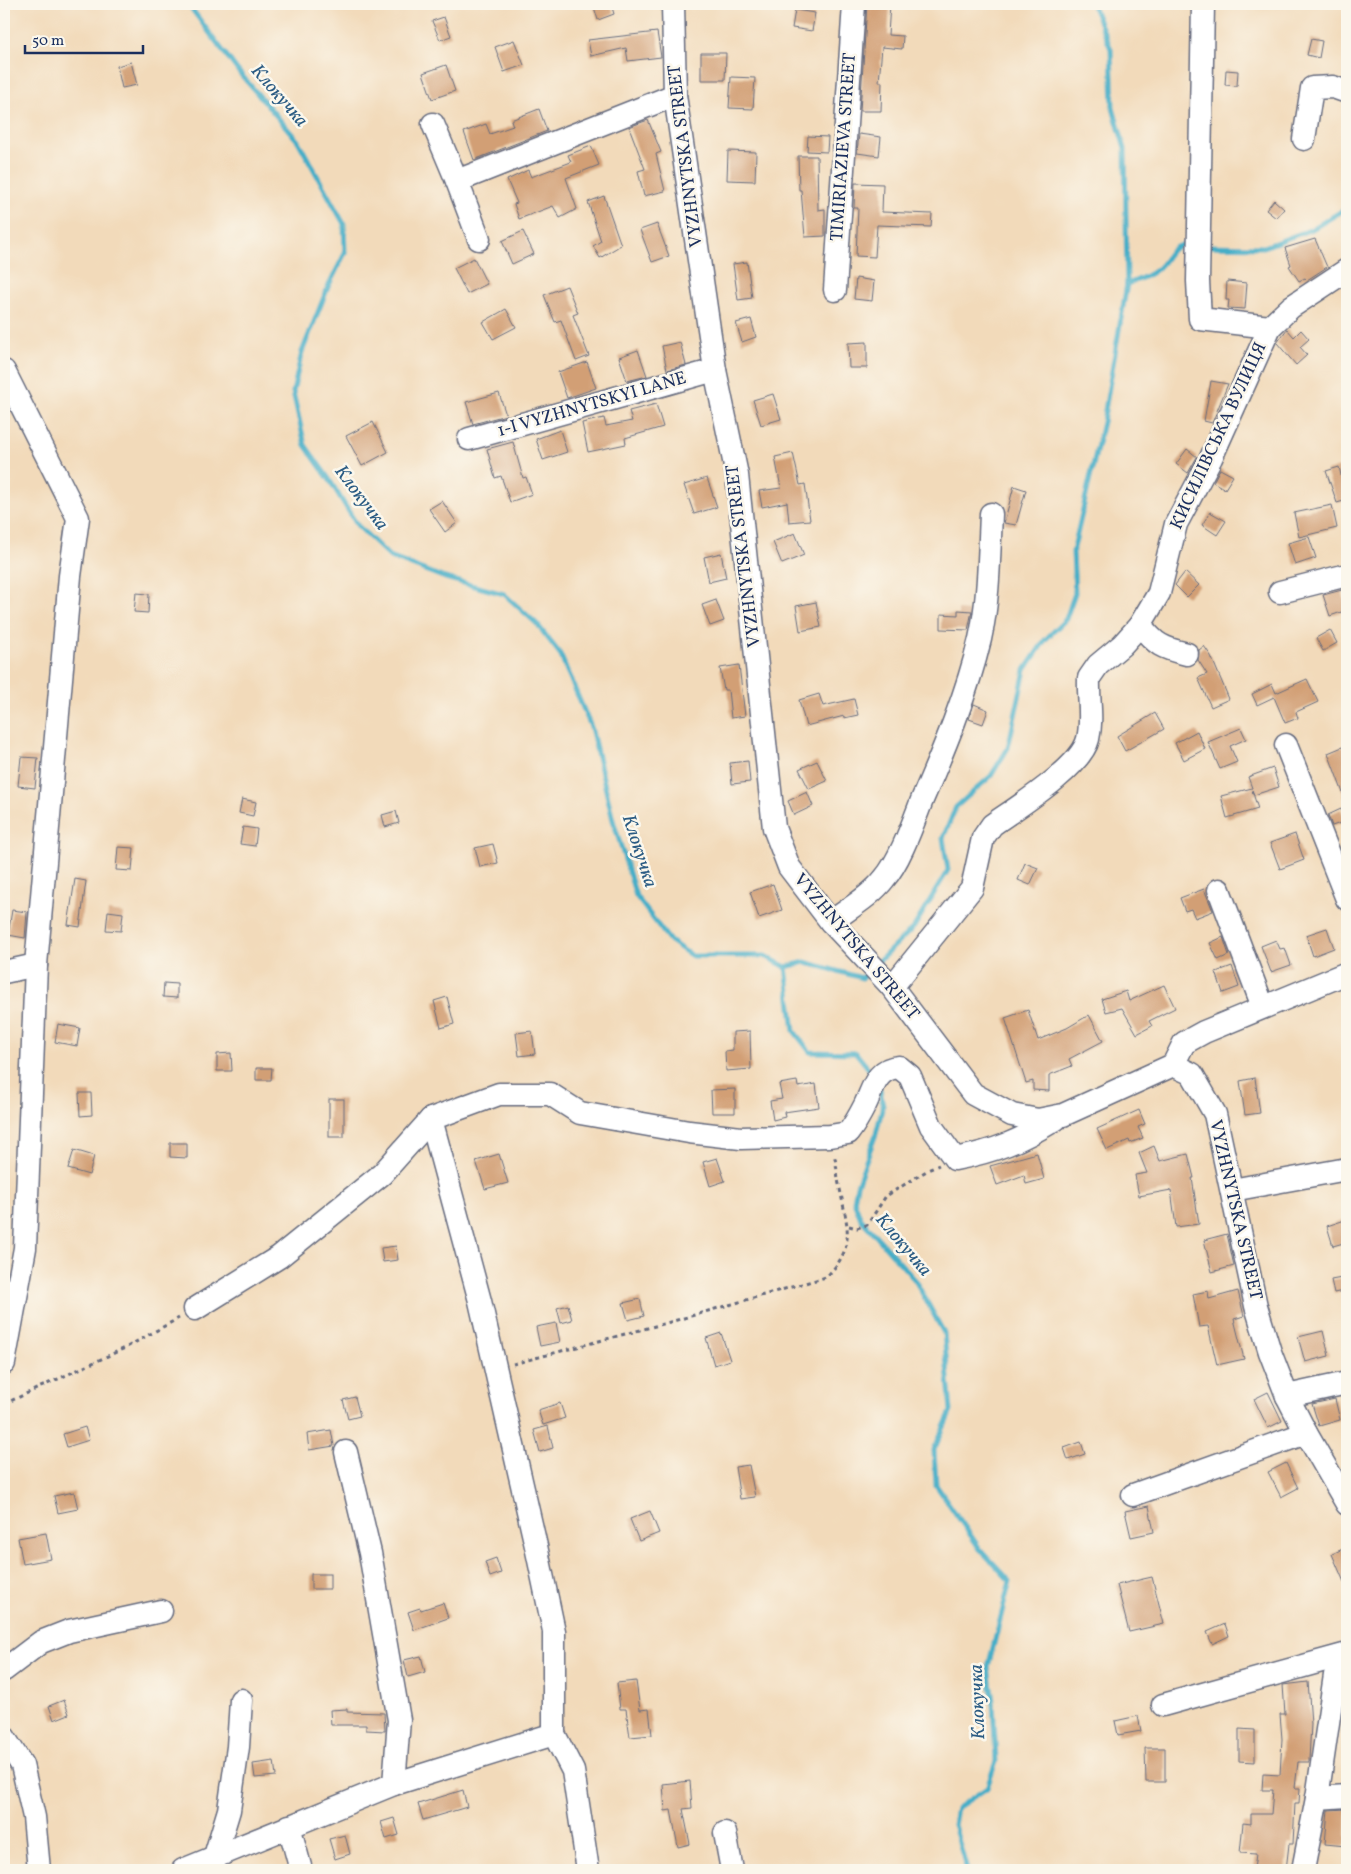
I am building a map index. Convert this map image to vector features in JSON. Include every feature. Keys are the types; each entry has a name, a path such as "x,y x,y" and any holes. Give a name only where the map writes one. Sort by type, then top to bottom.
{"street":[{"name":"VYZHNYTSKA STREET","path":"673,4 675,95 714,370 737,475 774,828 789,867 831,922 888,983 973,1094 1012,1115 1038,1120 1064,1115 1173,1065 1192,1074 1215,1114 1256,1306 1287,1396 1347,1504"},
{"name":"TIMIRIAZIEVA STREET","path":"835,290 854,4"},
{"path":"1202,4 1198,281 1200,319 1270,327"},
{"path":"1304,140 1312,88 1333,87 1347,92"},
{"path":"457,181 675,95"},
{"path":"433,124 479,239"},
{"name":"КИСИЛІВСЬКА ВУЛИЦЯ","path":"888,983 972,888 983,838 992,825 1074,763 1088,741 1092,710 1088,678 1098,665 1122,645 1140,624 1159,593 1176,524 1211,458 1270,327 1291,307 1347,270"},
{"name":"1-I VYZHNYTSKYI LANE","path":"468,439 714,370"},
{"path":"4,371 78,518 70,576 36,965 25,1248 4,1363"},
{"path":"831,922 858,903 885,879 906,838 927,788 964,692 980,639 988,572 991,514"},
{"path":"1280,592 1347,575"},
{"path":"1140,624 1158,645 1187,654"},
{"path":"1286,744 1347,899"},
{"path":"1219,890 1263,1007"},
{"path":"4,972 36,965"},
{"path":"1173,1065 1184,1043 1204,1032 1347,973"},
{"path":"195,1309 287,1251 382,1174 431,1119 499,1094 550,1094 580,1113 689,1132 742,1138 830,1136 848,1133 878,1077 899,1067 910,1076 931,1126 955,1159 980,1154 1022,1140 1064,1115"},
{"path":"431,1119 480,1301 554,1631 554,1734 573,1771 588,1870"},
{"path":"1232,1190 1347,1169"},
{"path":"1287,1396 1347,1382"},
{"path":"1133,1495 1306,1433"},
{"path":"346,1452 370,1553 399,1720 394,1784"},
{"path":"4,1670 41,1642 69,1631 161,1611"},
{"path":"1163,1705 1347,1655"},
{"path":"1303,1870 1317,1798 1335,1675 1347,1655"},
{"path":"215,1856 230,1810 238,1747 240,1700"},
{"path":"183,1870 394,1784 554,1734"},
{"path":"4,1736 22,1765 34,1817 39,1870"},
{"path":"1317,1798 1347,1796"},
{"path":"289,1826 301,1870"},
{"path":"725,1833 732,1870"}],"path":[{"path":"496,1368 670,1322 826,1277 837,1266 844,1251 849,1226 830,1136"},
{"path":"849,1226 858,1228 867,1224 886,1196 928,1170 955,1159"},
{"path":"4,1404 125,1348 195,1309"}],"building":[{"path":"593,4 611,4 614,14 598,20"},
{"path":"867,4 890,4 888,35 903,36 902,49 882,47 879,82 882,82 881,111 860,111"},
{"path":"795,10 815,13 812,31 792,28"},
{"path":"444,17 451,36 440,40 432,21"},
{"path":"657,32 661,57 628,61 626,48 591,56 588,40"},
{"path":"1311,39 1322,41 1319,58 1307,55"},
{"path":"514,40 524,65 504,72 495,47"},
{"path":"701,53 726,53 725,80 701,80"},
{"path":"131,62 137,85 122,88 117,66"},
{"path":"446,65 455,91 432,99 423,73"},
{"path":"1226,70 1238,71 1237,86 1225,85"},
{"path":"731,77 755,78 753,109 729,108"},
{"path":"539,109 547,131 474,160 464,132 486,124 490,134 513,126 511,120"},
{"path":"648,120 661,152 656,154 665,191 644,196 638,171 645,169 629,127"},
{"path":"859,134 881,137 879,156 857,153"},
{"path":"808,136 828,137 827,152 807,151"},
{"path":"591,146 599,165 566,178 577,209 560,218 553,206 519,219 514,204 517,203 507,180 528,170 531,177 571,162 568,155"},
{"path":"728,151 756,152 755,181 727,180"},
{"path":"798,156 817,156 818,210 825,209 825,236 805,237 801,190 799,190"},
{"path":"855,183 883,184 882,212 932,214 931,227 877,225 875,257 856,256 858,208 854,208"},
{"path":"604,196 621,245 600,258 593,246 601,241 588,202"},
{"path":"1274,200 1284,209 1276,218 1266,210"},
{"path":"657,224 669,256 652,262 640,230"},
{"path":"523,231 534,254 512,264 502,241"},
{"path":"1315,239 1327,267 1307,280 1305,278 1299,281 1289,266 1291,265 1285,248"},
{"path":"474,258 487,284 467,294 454,268"},
{"path":"747,262 752,298 738,300 733,264"},
{"path":"856,278 874,281 872,301 854,299"},
{"path":"1227,281 1247,283 1245,309 1228,308 1229,300 1226,300"},
{"path":"567,286 578,313 573,315 589,356 576,361 561,320 555,322 544,295"},
{"path":"506,309 516,327 493,339 483,322"},
{"path":"751,319 756,337 742,342 736,323"},
{"path":"1287,329 1294,337 1301,330 1309,339 1300,347 1307,355 1296,365 1277,343"},
{"path":"680,342 686,365 667,370 662,346"},
{"path":"867,342 867,368 849,368 848,343"},
{"path":"638,350 647,376 627,381 619,357"},
{"path":"587,362 596,388 567,398 558,372"},
{"path":"1211,381 1228,384 1212,423 1204,421"},
{"path":"499,393 506,415 473,424 466,402"},
{"path":"773,394 781,419 761,425 753,400"},
{"path":"656,404 663,427 625,438 626,444 588,452 582,423 604,418 606,426 632,421 629,411"},
{"path":"373,422 388,452 362,466 346,436"},
{"path":"560,430 567,452 543,460 536,439"},
{"path":"513,442 523,478 526,477 532,494 510,502 501,476 495,478 487,449"},
{"path":"1187,449 1197,457 1188,473 1176,464"},
{"path":"793,453 800,485 805,484 810,520 789,522 787,502 762,507 759,491 781,488 775,457"},
{"path":"1339,467 1347,500 1337,503 1326,471"},
{"path":"1220,469 1233,476 1225,489 1213,482"},
{"path":"707,478 717,507 694,514 684,485"},
{"path":"1014,486 1026,490 1016,525 1004,523"},
{"path":"442,501 457,523 445,532 429,509"},
{"path":"1332,505 1337,528 1299,537 1294,513"},
{"path":"1210,512 1226,521 1217,535 1202,525"},
{"path":"795,533 804,555 782,564 773,542"},
{"path":"1309,537 1316,558 1295,565 1288,543"},
{"path":"721,553 726,578 709,582 704,557"},
{"path":"1185,572 1199,585 1187,597 1175,585"},
{"path":"1342,590 1347,610 1330,616 1323,595"},
{"path":"136,593 149,594 148,613 134,612"},
{"path":"716,600 724,621 710,626 702,605"},
{"path":"816,602 821,627 800,631 796,606"},
{"path":"958,610 972,611 968,630 941,629 941,614 958,615"},
{"path":"1330,630 1337,643 1323,651 1316,638"},
{"path":"1204,646 1211,656 1229,699 1211,707 1198,678 1207,674 1198,660 1199,650"},
{"path":"739,665 745,716 731,718 728,690 724,690 720,668"},
{"path":"1307,679 1318,702 1296,712 1298,718 1285,723 1274,697 1257,705 1252,694 1272,684 1276,693"},
{"path":"819,694 823,706 854,699 858,715 844,718 844,716 806,726 799,700"},
{"path":"974,704 988,710 983,724 969,719"},
{"path":"1155,713 1164,729 1125,751 1117,736"},
{"path":"1241,728 1246,739 1230,746 1237,762 1220,769 1208,742"},
{"path":"1197,731 1205,749 1184,760 1175,743"},
{"path":"1347,745 1347,801 1346,801 1328,753"},
{"path":"21,757 38,758 35,788 18,786"},
{"path":"748,761 750,782 732,784 730,763"},
{"path":"817,761 827,781 809,789 799,769"},
{"path":"1273,768 1279,787 1254,795 1252,790 1258,809 1227,818 1221,796 1252,788 1248,777"},
{"path":"807,792 813,806 794,815 788,801"},
{"path":"242,799 256,802 253,816 239,813"},
{"path":"1341,809 1346,821 1332,826 1328,815"},
{"path":"396,811 399,823 385,827 382,815"},
{"path":"243,827 257,829 255,846 240,844"},
{"path":"1295,834 1304,860 1280,869 1270,843"},
{"path":"493,844 498,863 480,867 475,848"},
{"path":"118,847 134,848 132,871 116,870"},
{"path":"1025,863 1038,868 1030,885 1018,880"},
{"path":"75,879 86,881 80,927 68,925"},
{"path":"773,884 782,910 759,918 750,892"},
{"path":"1204,889 1213,911 1195,918 1191,909 1185,911 1180,898"},
{"path":"12,910 27,912 25,938 8,935"},
{"path":"108,911 123,913 121,931 106,930"},
{"path":"1327,928 1334,948 1313,956 1306,935"},
{"path":"1223,937 1229,955 1218,960 1210,943"},
{"path":"1276,940 1280,949 1285,948 1291,965 1271,972 1261,946"},
{"path":"1232,966 1239,987 1223,993 1216,972"},
{"path":"164,983 177,984 177,998 163,997"},
{"path":"1164,985 1175,1008 1149,1021 1152,1026 1137,1034 1122,1008 1106,1012 1102,999 1126,991 1129,1001"},
{"path":"447,997 454,1024 441,1028 434,1001"},
{"path":"1028,1010 1038,1040 1067,1028 1089,1015 1103,1041 1069,1059 1072,1066 1049,1075 1049,1091 1033,1090 1033,1081 1026,1083 1005,1018"},
{"path":"58,1024 80,1028 77,1046 55,1042"},
{"path":"532,1031 535,1054 519,1056 516,1033"},
{"path":"750,1031 751,1069 726,1071 725,1051 733,1050 733,1032"},
{"path":"231,1053 232,1071 217,1071 217,1054"},
{"path":"256,1068 272,1068 271,1080 256,1080"},
{"path":"1255,1078 1260,1113 1245,1115 1240,1081"},
{"path":"797,1081 798,1087 816,1084 819,1107 784,1112 785,1117 773,1120 770,1101 782,1099 779,1084"},
{"path":"735,1089 735,1113 712,1113 711,1090"},
{"path":"79,1093 91,1093 92,1115 80,1116"},
{"path":"329,1099 344,1099 344,1137 329,1137"},
{"path":"1139,1110 1145,1124 1138,1127 1143,1138 1130,1143 1129,1140 1107,1150 1097,1129"},
{"path":"170,1143 187,1143 187,1158 170,1157"},
{"path":"1154,1146 1160,1161 1188,1154 1194,1178 1192,1178 1199,1224 1176,1227 1171,1190 1139,1196 1135,1175 1147,1173 1139,1153"},
{"path":"74,1150 94,1156 89,1175 68,1169"},
{"path":"1037,1153 1044,1179 1026,1184 1024,1175 997,1185 990,1166"},
{"path":"499,1154 508,1183 485,1189 476,1161"},
{"path":"717,1158 725,1181 710,1186 703,1162"},
{"path":"1345,1220 1347,1242 1333,1246 1327,1226"},
{"path":"1227,1234 1234,1266 1212,1272 1204,1240"},
{"path":"396,1246 398,1260 383,1262 381,1248"},
{"path":"1347,1277 1347,1290 1334,1293 1331,1280"},
{"path":"1208,1291 1209,1299 1238,1291 1244,1316 1234,1319 1244,1359 1217,1365 1208,1326 1199,1327 1193,1294"},
{"path":"640,1299 644,1316 628,1320 623,1303"},
{"path":"568,1305 572,1320 561,1323 557,1308"},
{"path":"556,1323 560,1342 540,1346 536,1327"},
{"path":"1323,1331 1329,1356 1305,1362 1298,1337"},
{"path":"721,1333 730,1360 714,1365 706,1338"},
{"path":"1268,1392 1282,1421 1268,1428 1254,1399"},
{"path":"355,1397 360,1416 348,1419 343,1400"},
{"path":"1335,1399 1340,1420 1319,1426 1312,1404"},
{"path":"560,1403 565,1418 543,1425 538,1410"},
{"path":"548,1426 553,1448 540,1452 534,1430"},
{"path":"85,1427 89,1440 67,1447 63,1434"},
{"path":"331,1430 334,1446 309,1450 307,1434"},
{"path":"1081,1442 1085,1454 1068,1460 1064,1448"},
{"path":"1286,1463 1298,1488 1281,1497 1268,1472"},
{"path":"749,1465 755,1497 740,1499 735,1467"},
{"path":"74,1492 78,1509 58,1513 54,1496"},
{"path":"1149,1506 1154,1532 1131,1537 1125,1511"},
{"path":"650,1511 659,1533 639,1541 630,1519"},
{"path":"46,1533 51,1559 23,1564 18,1538"},
{"path":"1347,1547 1347,1589 1332,1554"},
{"path":"496,1558 501,1573 490,1577 485,1562"},
{"path":"311,1574 330,1574 330,1589 311,1589"},
{"path":"1152,1577 1164,1624 1129,1632 1117,1585"},
{"path":"443,1603 448,1618 414,1630 408,1612"},
{"path":"1225,1624 1229,1636 1212,1644 1207,1632"},
{"path":"421,1656 425,1672 408,1677 404,1660"},
{"path":"636,1681 640,1710 649,1709 652,1735 630,1737 626,1709 620,1709 617,1683"},
{"path":"1308,1682 1311,1724 1309,1762 1298,1762 1295,1788 1300,1788 1299,1803 1295,1803 1293,1844 1289,1844 1286,1870 1254,1869 1256,1854 1240,1853 1243,1823 1251,1824 1251,1814 1271,1814 1273,1790 1262,1790 1263,1774 1280,1775 1282,1739 1280,1714 1285,1714 1283,1685"},
{"path":"64,1700 69,1714 54,1720 49,1706"},
{"path":"347,1709 347,1712 384,1713 385,1731 366,1730 366,1725 331,1725 330,1710"},
{"path":"1138,1716 1141,1731 1118,1735 1115,1721"},
{"path":"1239,1729 1255,1730 1255,1762 1239,1761"},
{"path":"1145,1748 1165,1748 1165,1782 1146,1782"},
{"path":"274,1761 276,1776 255,1778 253,1764"},
{"path":"690,1781 692,1808 683,1809 690,1844 678,1847 671,1810 665,1811 663,1784"},
{"path":"463,1790 467,1807 423,1820 418,1804"},
{"path":"1347,1809 1346,1846 1325,1844 1328,1810"},
{"path":"394,1818 399,1835 386,1839 381,1822"},
{"path":"345,1835 350,1854 335,1859 329,1839"}],"waterway":[{"name":"Клокучка","path":"188,4 238,71 298,141 344,224 345,253 328,287 302,352 293,392 305,445 329,479 357,525 390,557 445,578 504,594 537,624 560,654 591,727 613,820 636,896 670,941 692,956 765,956 786,967 794,1031 810,1052 856,1053 873,1074"},
{"path":"877,963 914,927 948,870 943,838 956,807 991,776 1008,748 1025,670 1045,640 1066,619 1075,593 1073,552 1103,422 1127,284 1125,149 1113,108 1111,49 1092,4"},
{"path":"1205,246 1264,247 1312,229 1347,208"},
{"path":"1127,284 1156,270 1170,252 1178,246 1194,245"},
{"path":"786,967 805,962 862,978 870,971"},
{"name":"Клокучка","path":"880,1090 883,1105 876,1134 857,1185 854,1201 861,1219 915,1280 944,1333 951,1411 934,1450 936,1485 980,1549 1010,1581 988,1667 993,1701 996,1761 987,1788 957,1808 954,1825 967,1870"}]}
